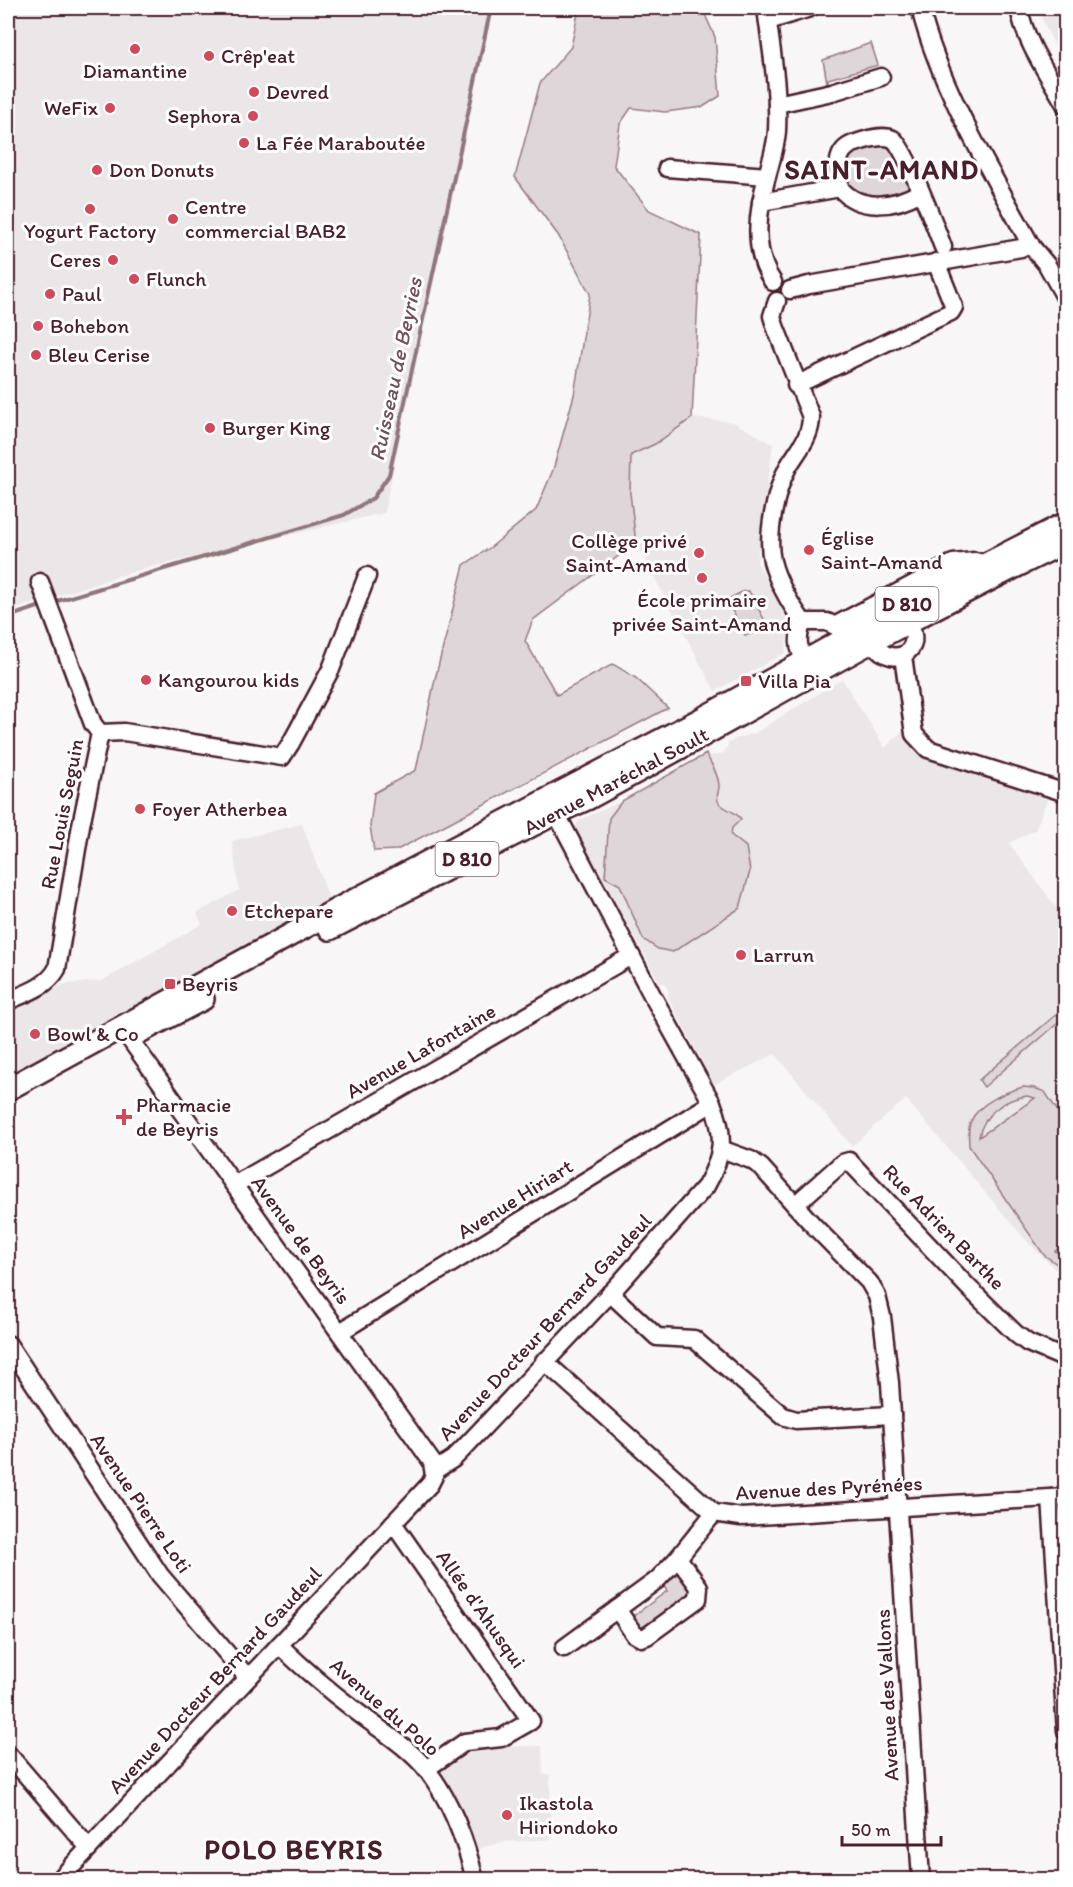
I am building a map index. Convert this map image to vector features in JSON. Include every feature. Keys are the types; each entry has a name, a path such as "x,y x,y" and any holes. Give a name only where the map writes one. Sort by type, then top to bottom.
{"main road":[{"name":"D 810","path":"8,1089 126,1032 349,903 672,735 811,668 844,630 901,616 987,564 1065,523"},
{"name":"Avenue Maréchal Soult","path":"8,1103 126,1032 587,799 811,668 872,642 901,616 997,575 1065,542"}],"street":[{"path":"810,8 767,14 777,104 775,147 761,202 757,231 764,265 773,282 782,280 787,284 772,316 796,385 811,417 810,430 781,484 771,541 775,570 803,622 797,639 798,648 811,668"},
{"path":"920,8 933,53 963,117 1030,243 1047,265 1065,299"},
{"path":"1019,8 1027,36 1065,106"},
{"path":"777,104 832,92 880,77"},
{"path":"796,385 951,312 954,306 926,201 920,192 902,146 893,139 878,137 850,145 838,158 840,188 845,195 869,206 907,199 920,192"},
{"path":"667,168 767,176"},
{"path":"761,202 840,188"},
{"path":"783,295 939,254 1021,248 1030,243"},
{"path":"803,622 827,622 844,630 952,563 975,561 987,564"},
{"path":"100,733 124,732 282,757 331,669 367,576"},
{"name":"Rue Louis Seguin","path":"8,1001 44,984 52,978 57,969 81,825 100,733 93,724 43,590"},
{"path":"872,642 877,650 885,655 903,656 911,648 914,637 901,616"},
{"path":"903,656 914,734 928,748 1065,793"},
{"name":"Avenue Docteur Bernard Gaudeul","path":"59,1880 430,1484 434,1471 453,1459 610,1293 706,1186 716,1170 721,1149 719,1120 712,1103 556,813"},
{"name":"Avenue Lafontaine","path":"234,1185 631,956"},
{"name":"Avenue de Beyris","path":"126,1032 432,1462 434,1471"},
{"name":"Avenue Hiriart","path":"340,1332 712,1103"},
{"name":"Avenue des Vallons","path":"721,1149 751,1160 761,1167 869,1282 877,1296 882,1317 892,1415 921,1880"},
{"name":"Rue Adrien Barthe","path":"795,1204 842,1163 849,1161 968,1287 1016,1334 1028,1343 1065,1359"},
{"path":"610,1293 657,1336 694,1339 783,1416 796,1420 892,1415"},
{"name":"Avenue Pierre Loti","path":"8,1344 160,1575 248,1678"},
{"name":"Avenue des Pyrénées","path":"544,1362 714,1513 741,1517 1058,1497"},
{"path":"1058,1497 1065,1731"},
{"path":"564,1647 657,1580 714,1513"},
{"name":"Allée d'Ahusqui","path":"393,1523 531,1721 501,1738 465,1742 426,1769"},
{"path":"617,1609 634,1634 640,1638 647,1636 698,1599 699,1587 678,1558"},
{"name":"Avenue du Polo","path":"279,1645 350,1706 415,1757 426,1769 455,1821 470,1859 475,1880"},
{"path":"8,1754 88,1848"}],"shaded area":[{"path":"8,8 490,8 384,513 142,569 8,611"},
{"path":"579,8 702,8 715,37 720,96 703,107 665,112 631,108 620,124 614,166 649,210 701,235 692,418 655,444 631,455 630,493 636,543 533,620 525,641 557,695 613,664 636,678 668,708 397,850 374,851 370,826 374,793 416,770 435,679 464,565 491,547 536,510 553,470 574,395 590,294 558,235 515,177 540,83 571,47"},
{"path":"1040,8 1065,8 1065,67 1043,21"},
{"path":"871,43 878,65 828,79 828,88 823,60"},
{"path":"886,140 898,153 910,189 893,201 848,192 844,154"},
{"name":"Collège privé Saint-Amand","path":"692,418 733,422 773,444 757,562 789,625 785,653 715,691 636,543 630,493 631,455 655,444"},
{"path":"749,591 766,623 757,631 745,635 728,602 730,598"},
{"path":"842,679 885,748 903,731 1049,795 1035,830 1009,843 1065,920 1065,1279 1024,1238 906,1099 852,1146 775,1054 714,1084 668,997 669,992 665,983 660,983 575,829 578,821 622,801 707,753 711,756 722,754 728,744 736,739 755,733"},
{"path":"706,754 718,778 718,801 741,819 732,828 731,835 746,847 750,871 740,908 673,952 658,949 643,939 620,885 605,877 609,818 622,801"},
{"path":"302,824 329,899 8,1079 8,1009 66,984 102,981 202,924 197,913 239,890 232,841"},
{"path":"1065,1007 1065,1017 984,1087 979,1080"},
{"path":"1023,1087 1045,1092 1065,1122 1065,1244 1055,1251 1065,1255 1065,1266 1057,1264 1044,1255 969,1146 969,1127 980,1109 993,1099","holes":["1027,1096 1035,1098 979,1137 985,1121 1003,1104"]},
{"path":"678,1571 693,1584 693,1595 645,1633 629,1619 667,1591 662,1583 673,1572"},
{"name":"Ikastola Hiriondoko","path":"542,1746 543,1774 550,1775 551,1839 502,1842 478,1849 454,1793 436,1766 486,1747"}],"waterway":[{"name":"Ruisseau de Beyries","path":"54,602 344,515 373,498 389,475 491,8"},
{"path":"8,617 44,605"}],"place":[{"name":"Diamantine","path":"135,49"},
{"name":"Crêp'eat","path":"209,56"},
{"name":"Devred","path":"254,92"},
{"name":"WeFix","path":"110,108"},
{"name":"Sephora","path":"253,116"},
{"name":"La Fée Maraboutée","path":"244,143"},
{"name":"Don Donuts","path":"97,170"},
{"name":"Yogurt Factory","path":"90,209"},
{"name":"Centre commercial BAB2","path":"173,219"},
{"name":"Ceres","path":"113,260"},
{"name":"Flunch","path":"134,279"},
{"name":"Paul","path":"50,294"},
{"name":"Bohebon","path":"38,326"},
{"name":"Bleu Cerise","path":"36,355"},
{"name":"Burger King","path":"210,428"},
{"name":"Église Saint-Amand","path":"809,550"},
{"name":"Collège privé Saint-Amand","path":"699,553"},
{"name":"École primaire privée Saint-Amand","path":"702,578"},
{"name":"Kangourou kids","path":"146,680"},
{"name":"Villa Pia","path":"746,681"},
{"name":"Foyer Atherbea","path":"140,809"},
{"name":"Etchepare","path":"232,911"},
{"name":"Larrun","path":"741,955"},
{"name":"Beyris","path":"170,984"},
{"name":"Bowl & Co","path":"35,1034"},
{"name":"Pharmacie de Beyris","path":"124,1117"},
{"name":"Ikastola Hiriondoko","path":"507,1815"}],"district":[{"name":"SAINT-AMAND","path":"882,170"},
{"name":"POLO BEYRIS","path":"294,1850"}]}
